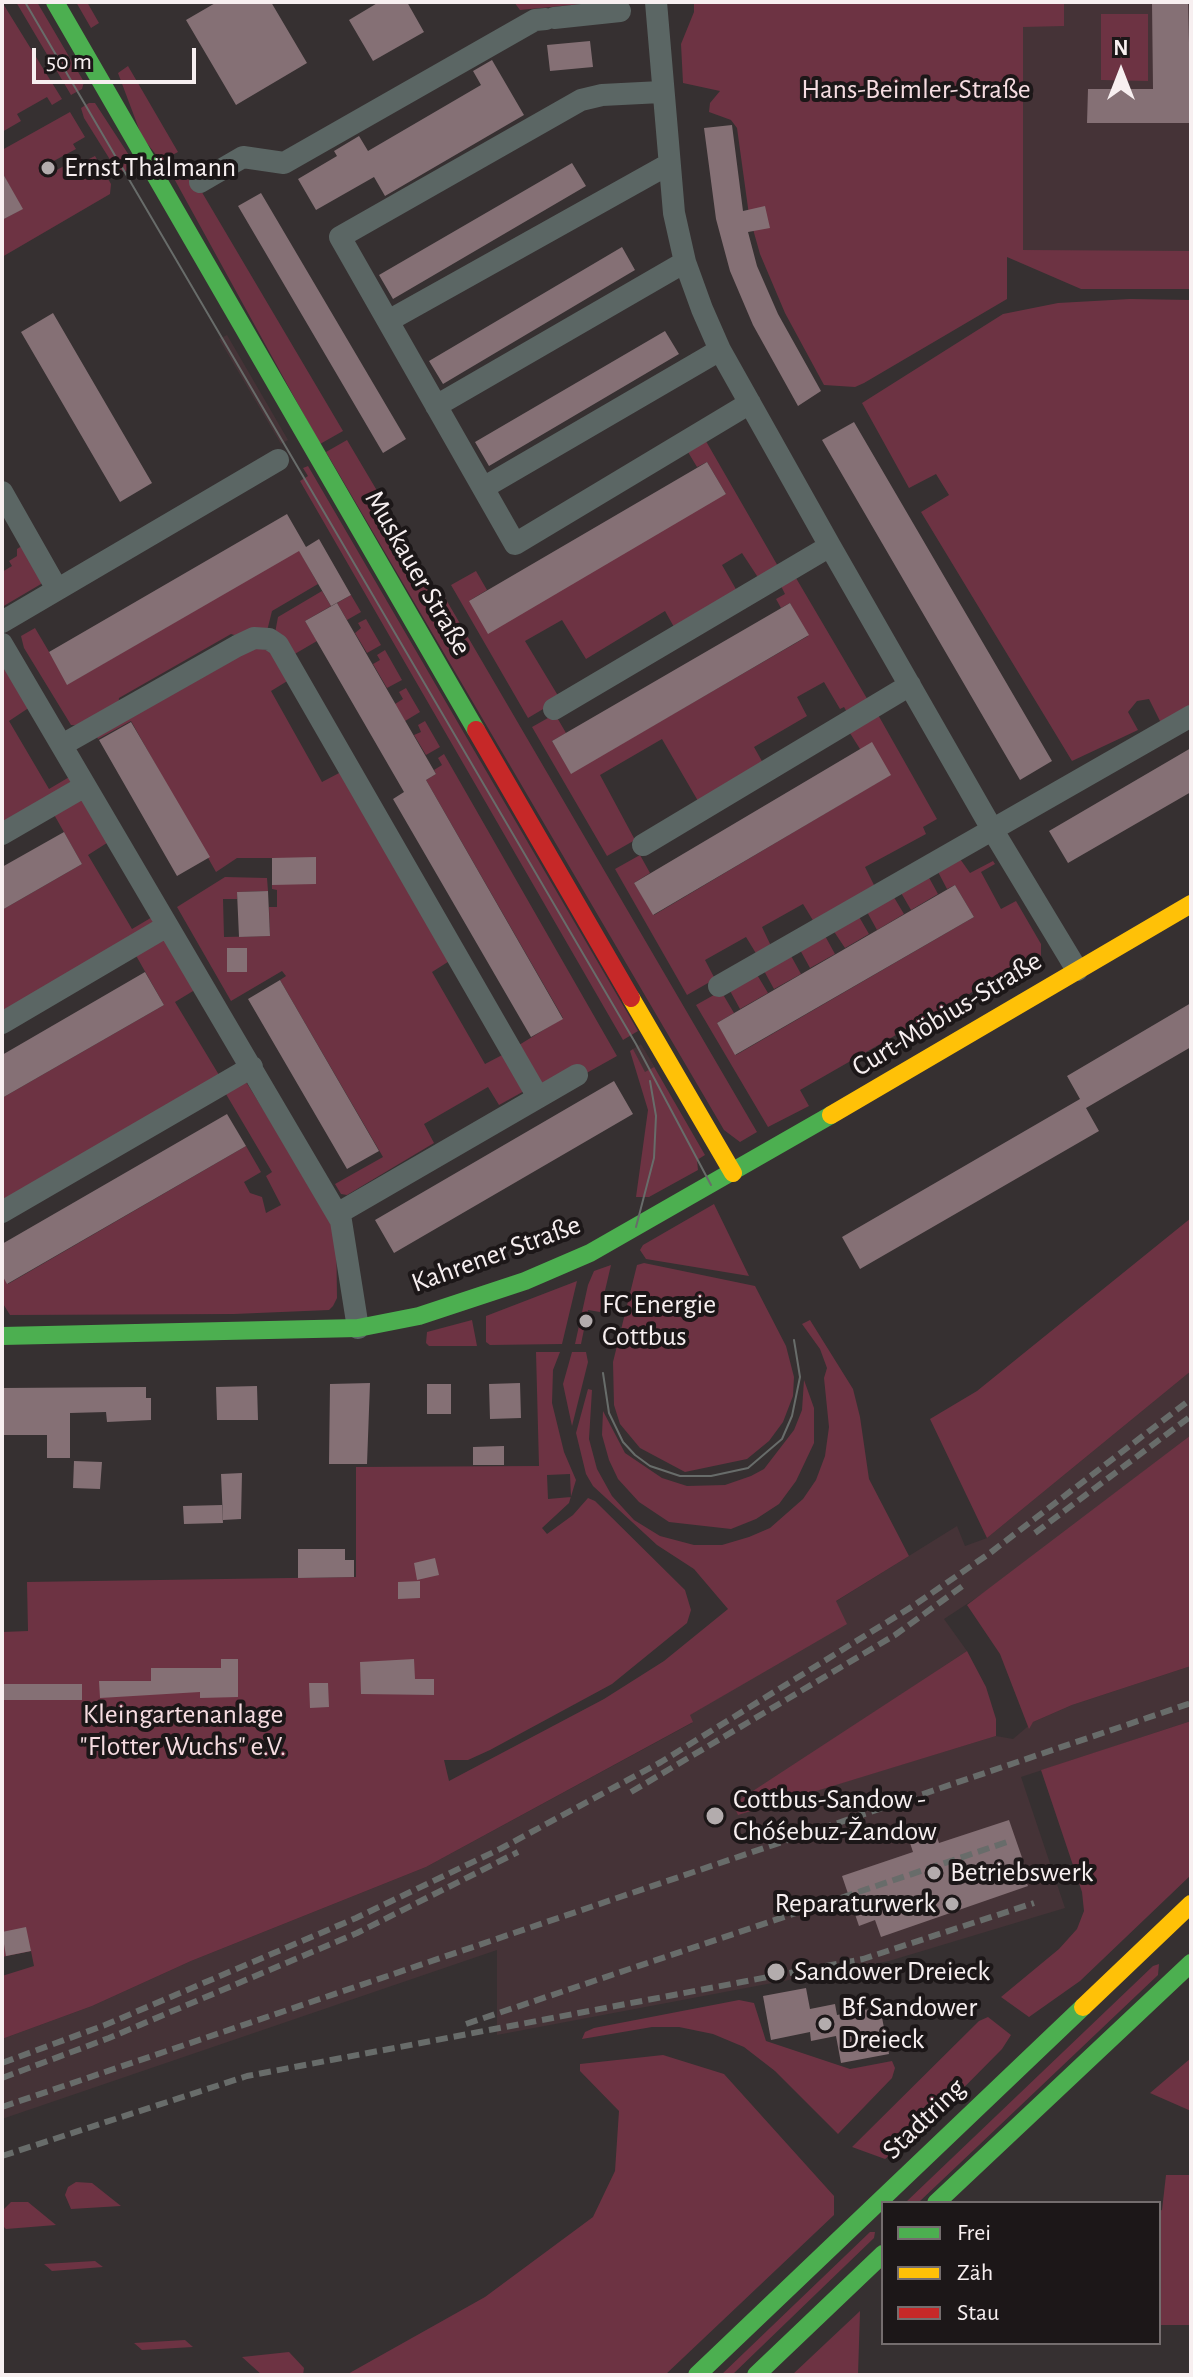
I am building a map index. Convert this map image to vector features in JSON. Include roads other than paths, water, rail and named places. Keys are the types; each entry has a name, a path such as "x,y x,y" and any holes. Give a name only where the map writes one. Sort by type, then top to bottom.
{"street":[{"name":"Muskauer Straße","path":"55,2 733,1173"},
{"path":"656,2 669,164 685,262 720,350 992,829 1077,970"},
{"path":"200,182 243,157 284,163 535,20 620,11"},
{"path":"661,92 602,95 581,100 340,237 515,544 750,403"},
{"path":"388,321 669,164"},
{"path":"436,406 685,262"},
{"path":"483,488 720,350"},
{"path":"2,622 278,460"},
{"path":"2,492 57,589"},
{"path":"554,709 830,546"},
{"path":"62,745 254,638 269,639 278,645 538,1097"},
{"path":"2,644 337,1214 358,1328"},
{"path":"643,845 910,685"},
{"path":"719,986 1191,716"},
{"path":"2,834 85,786"},
{"name":"Curt-Möbius-Straße","path":"733,1173 1191,904"},
{"path":"2,1023 164,920"},
{"path":"2,1212 252,1067"},
{"path":"337,1214 577,1075"},
{"name":"Kahrener Straße","path":"2,1336 358,1328 419,1316 525,1281 590,1253 733,1173"},
{"name":"Stadtring","path":"697,2375 1191,1904"},
{"path":"938,2201 1191,1963"},
{"path":"756,2375 881,2256"}],"tram line":[{"path":"25,2 636,1044 711,1185"},
{"path":"636,1227 654,1158 656,1116 650,1081"},
{"path":"603,1373 609,1413 623,1442 635,1455 650,1466 680,1476 711,1476 748,1468 782,1439 792,1416 800,1377 794,1340"}],"railway":[{"path":"2,2063 105,2025 356,1918 500,1849 661,1762 913,1606 990,1553 1191,1399"},
{"path":"1035,1533 1191,1416"},
{"path":"631,1792 895,1635 964,1585"},
{"path":"2,2107 1191,1703"},
{"path":"466,2024 1010,1841"},
{"path":"2,2078 109,2038 357,1933 518,1852"},
{"path":"2,2156 247,2076 863,1959 1034,1903"}],"place":[{"name":"Ernst Thälmann","path":"48,168"},
{"name":"FC Energie Cottbus","path":"586,1321"},
{"name":"Cottbus-Sandow - Chóśebuz-Žandow","path":"715,1816"},
{"name":"Betriebswerk","path":"934,1873"},
{"name":"Reparaturwerk","path":"952,1904"},
{"name":"Sandower Dreieck","path":"776,1972"},
{"name":"Bf Sandower Dreieck","path":"825,2024"}],"park label":[{"name":"Hans-Beimler-Straße","path":"916,90"},
{"name":"Kleingartenanlage \"Flotter Wuchs\" e.V.","path":"183,1731"}]}
